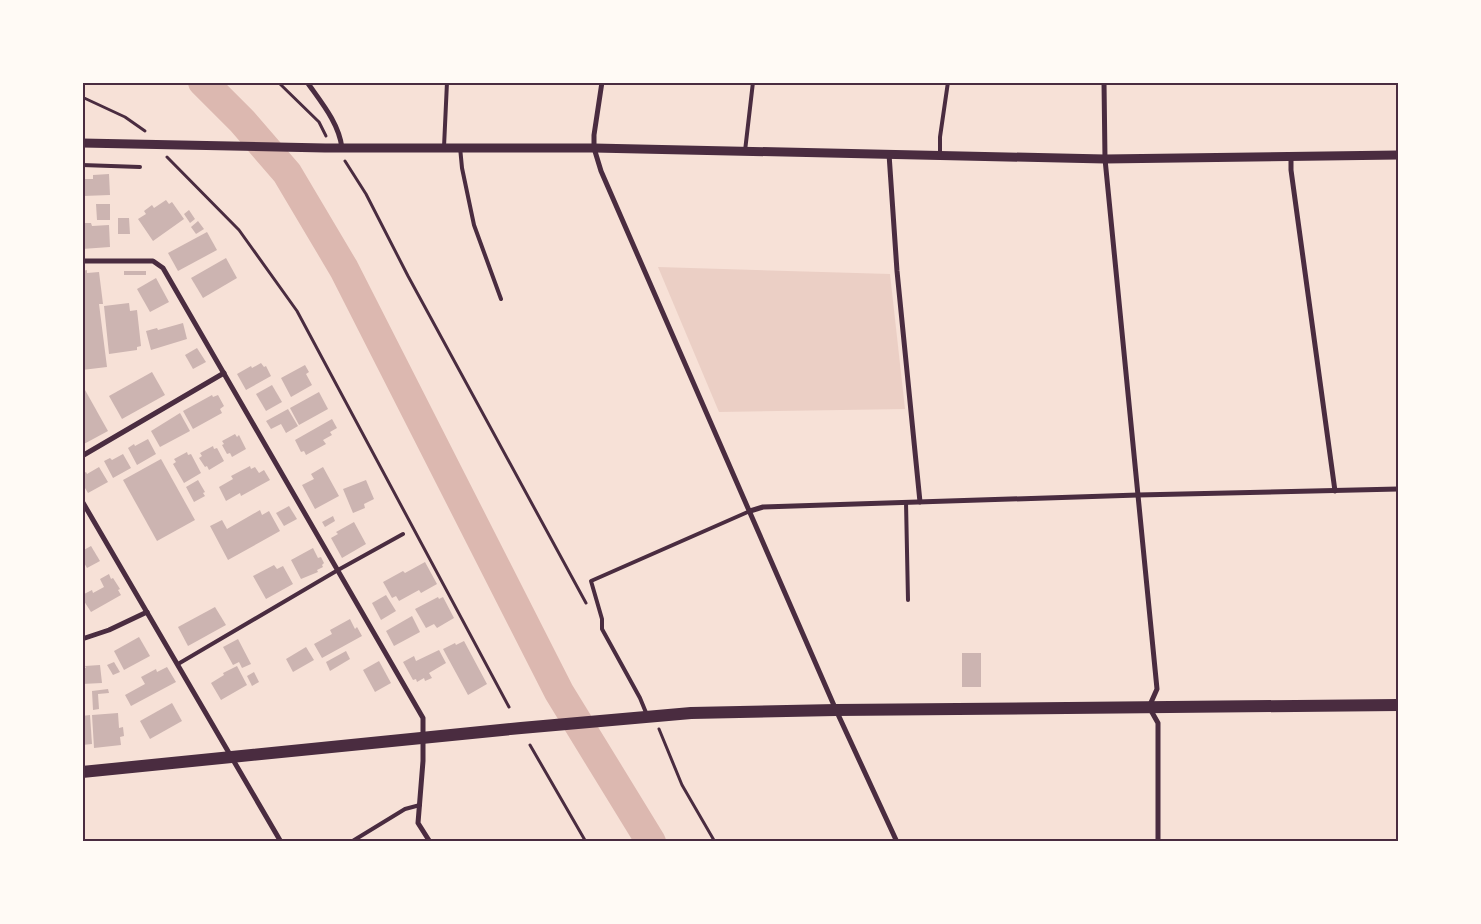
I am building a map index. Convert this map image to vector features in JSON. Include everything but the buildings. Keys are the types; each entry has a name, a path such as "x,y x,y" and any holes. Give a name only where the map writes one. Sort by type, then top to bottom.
{"main road":[{"path":"82,772 423,738 691,714 836,710 1398,705"}],"street":[{"path":"307,82 337,128 341,136 342,148"},
{"path":"602,82 594,135 594,148 601,171 836,710 898,842"},
{"path":"1104,82 1105,159 1157,689 1149,708 1158,723 1158,842"},
{"path":"82,143 325,148 594,148 1105,159 1398,155"},
{"path":"889,154 920,502"},
{"path":"1290,156 1335,491"},
{"path":"82,261 153,261 163,268 423,718 418,823 430,842"},
{"path":"82,456 224,374"},
{"path":"750,511 763,507 906,502 1398,489"},
{"path":"82,501 281,842"},
{"path":"82,639 109,630 147,612"}],"lane":[{"path":"444,147 447,82"},
{"path":"745,151 753,82"},
{"path":"940,155 940,137 948,82"},
{"path":"460,147 462,168 474,225 501,299"},
{"path":"82,165 140,167"},
{"path":"906,502 908,600"},
{"path":"650,717 602,629 602,619 591,580 750,511"},
{"path":"178,664 403,534"},
{"path":"351,842 405,809 420,805"}],"path":[{"path":"278,82 318,122 326,136"},
{"path":"82,97 125,117 146,132"},
{"path":"166,155 239,230 297,311 509,707"},
{"path":"345,161 366,194 427,311 594,618 602,629"},
{"path":"650,717 658,729 682,784 716,842"},
{"path":"530,744 586,842"}],"shaded area":[{"path":"658,267 890,274 905,409 719,412"}],"waterway":[{"path":"203,82 242,121 287,173 344,269 559,692 651,842"}]}
